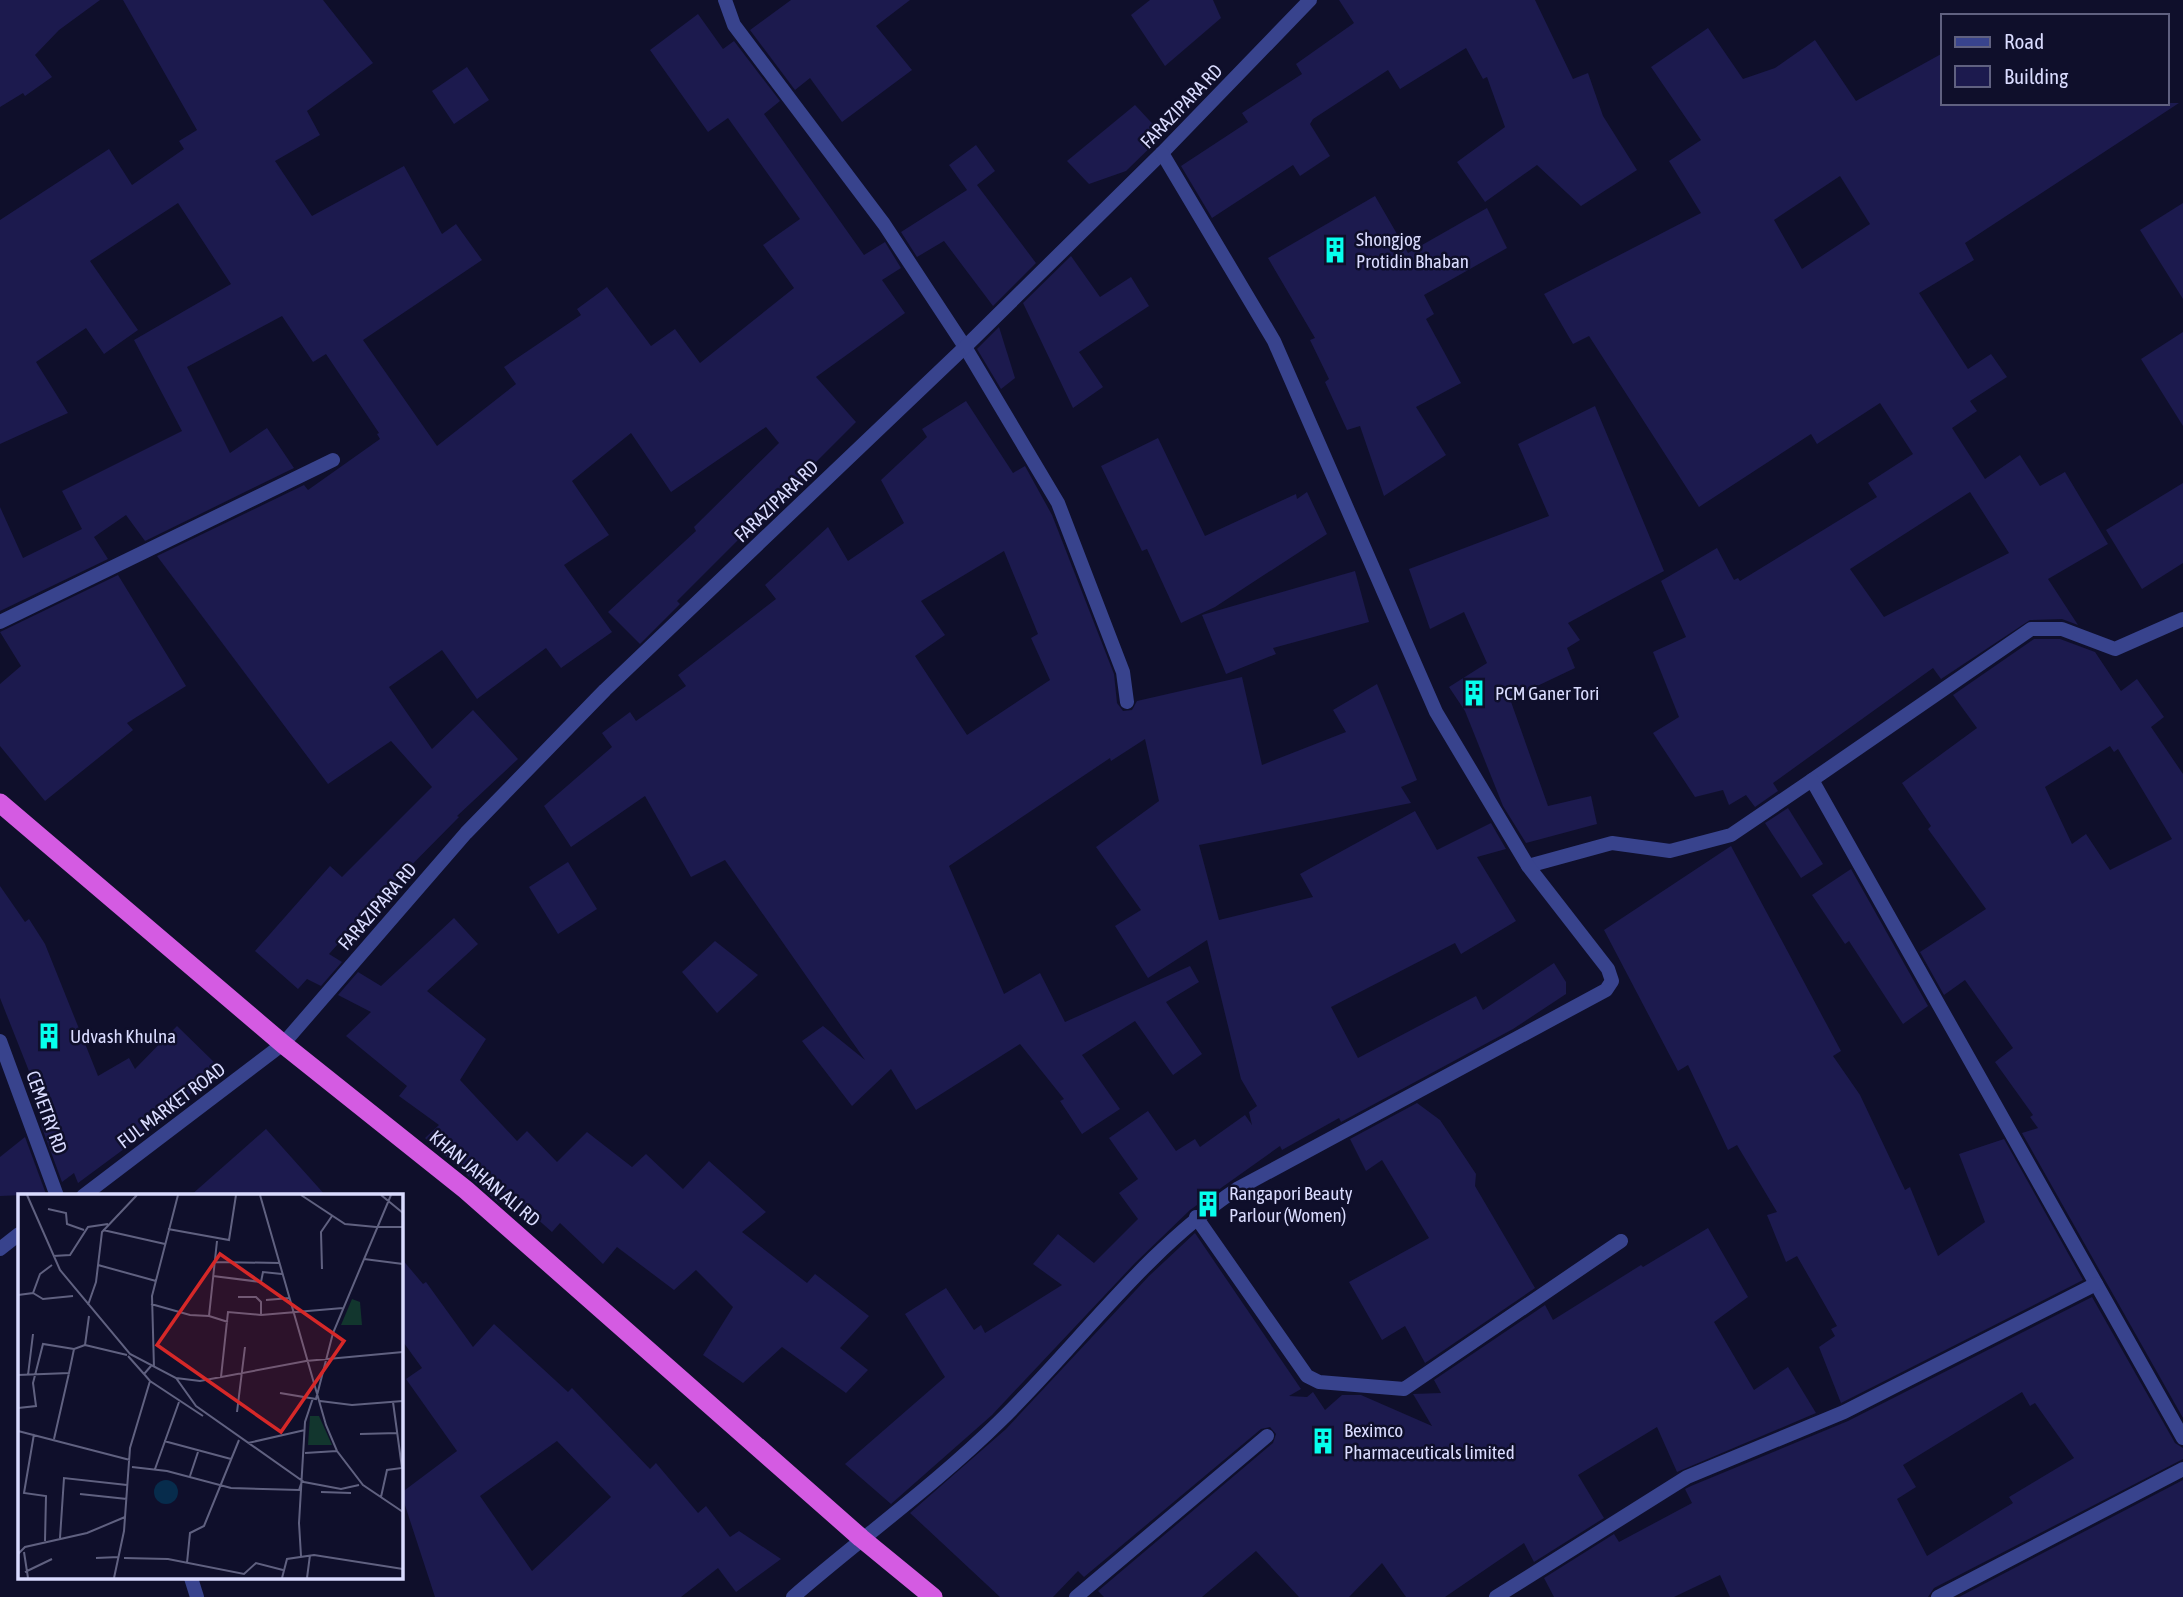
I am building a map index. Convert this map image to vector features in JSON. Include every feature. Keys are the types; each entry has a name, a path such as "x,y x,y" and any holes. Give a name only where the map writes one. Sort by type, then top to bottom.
{"highway":[{"name":"KHAN JAHAN ALI RD","path":"0,803 283,1044 466,1190 861,1538 933,1597"}],"street":[{"path":"725,0 734,25 884,223 965,347 1058,503 1123,672 1127,702"},
{"name":"FARAZIPARA RD","path":"283,1044 466,832 605,690 965,347 1162,153 1310,0"},
{"path":"793,1597 999,1422 1141,1269 1196,1217 1237,1189 1606,990 1612,981 1608,969 1528,866 1436,712 1274,341 1162,153"},
{"path":"0,622 333,460"},
{"path":"1528,866 1612,843 1670,851 1731,835 2031,629 2062,629 2115,649 2183,619"},
{"path":"1812,780 2183,1438"},
{"name":"CEMETRY RD","path":"0,1041 56,1194"},
{"name":"FUL MARKET ROAD","path":"86,1194 283,1044"},
{"path":"1196,1217 1307,1376 1319,1382 1404,1389 1621,1241"},
{"path":"0,1249 18,1235"},
{"path":"1496,1597 1688,1477 1844,1412 2096,1284"},
{"path":"1076,1597 1267,1436"},
{"path":"1938,1597 2183,1469"},
{"path":"192,1580 197,1597"}],"building":[{"path":"0,0 100,0 59,30 35,55 52,77 25,96 23,93 0,107"},
{"path":"123,0 323,0 373,63 307,111 320,135 275,161 312,216 404,166 442,234 456,224 482,260 363,340 437,446 516,384 504,367 581,315 577,309 607,287 651,346 675,329 700,363 794,288 763,245 800,219 728,118 708,132 650,50 698,14 723,49 734,41 780,101 764,114 864,255 885,242 901,268 882,280 905,313 816,377 856,422 677,601 680,604 640,644 608,612 696,531 694,527 779,443 766,427 671,492 631,433 572,481 609,535 564,565 612,632 561,668 546,648 477,699 442,650 389,687 432,749 473,710 518,759 457,816 459,817 381,896 329,954 342,962 321,986 307,979 298,989 255,951 330,866 342,877 432,787 391,741 328,784 157,556 304,485 308,490 380,439 377,434 379,433 326,354 313,362 282,316 187,367 230,453 267,428 294,468 145,541 126,515 94,537 108,559 0,611 0,507 23,558 82,529 62,491 182,431 134,340 231,284 178,203 90,261 138,330 104,354 86,328 36,362 68,413 0,444 0,220 109,149 132,185 184,149 179,141 197,130"},
{"path":"791,0 910,0 876,26 912,70 842,122 810,78 795,90 750,30"},
{"path":"1150,0 1213,0 1221,18 1165,66 1131,15"},
{"path":"1339,0 1535,0 1573,79 1588,73 1603,116 1637,170 1581,206 1537,165 1485,202 1457,162 1505,127 1487,77 1483,79 1466,48 1400,89 1388,70 1313,119 1310,124 1330,156 1300,176 1293,165 1212,218 1181,166 1248,122 1242,113 1302,74 1296,64 1354,23"},
{"path":"1708,28 1743,79 1775,68 1815,40 1856,101 1941,54 1941,105 2179,103 1965,243 1974,260 1919,293 1968,369 1991,354 2007,377 1970,401 1977,411 1952,428 1985,479 2020,455 2040,486 2065,472 2108,544 2048,579 2078,625 2062,619 2030,620 1941,679 1933,668 1773,783 1778,791 1755,807 1746,795 1729,805 1723,790 1695,797 1653,733 1679,717 1653,652 1686,637 1661,581 1717,548 1734,580 1738,578 1740,581 1877,497 1868,483 1913,454 1880,403 1817,444 1811,434 1699,507 1589,336 1573,344 1544,294 1701,213 1669,161 1701,140 1651,67","holes":["1840,176 1870,224 1802,269 1774,220","1970,492 2009,553 1884,617 1850,569"]},
{"path":"467,67 489,100 454,124 432,91"},
{"path":"1135,105 1163,135 1126,171 1089,184 1067,161"},
{"path":"976,145 995,171 977,185 1036,263 993,306 944,241 917,257 901,232 967,190 949,165"},
{"path":"1375,196 1408,253 1487,208 1507,248 1424,295 1434,314 1426,319 1461,383 1416,407 1446,455 1384,496 1360,426 1347,430 1325,382 1329,379 1310,340 1315,338 1268,258"},
{"path":"2183,203 2183,299 2140,230"},
{"path":"1071,256 1100,297 1131,277 1149,306 1079,352 1103,387 1073,408 1023,303"},
{"path":"999,327 1015,378 1001,389 977,349"},
{"path":"2183,332 2183,426 2141,359"},
{"path":"966,401 1013,473 1025,466 1052,515 1114,674 1117,703 1123,711 1132,710 1137,701 1242,677 1262,765 1346,732 1333,710 1377,684 1417,780 1401,787 1411,803 1199,845 1219,920 1313,897 1300,874 1415,811 1437,850 1491,823 1506,849 1477,857 1516,921 1461,954 1455,943 1331,1007 1358,1058 1476,996 1483,1010 1554,963 1566,982 1566,994 1513,1029 1341,1122 1339,1118 1282,1150 1280,1146 1190,1210 1135,1263 992,1415 891,1504 845,1464 945,1377 905,1314 946,1288 974,1330 981,1325 985,1333 1062,1285 1033,1264 1058,1234 1094,1263 1138,1219 1119,1193 1138,1179 1109,1138 1148,1111 1176,1151 1195,1139 1200,1147 1245,1115 1252,1125 1249,1112 1257,1106 1241,1079 1207,940 1148,978 1115,926 1141,910 1096,847 1159,801 1145,739 1111,761 1110,758 949,866 1004,994 1040,973 1065,1022 1190,966 1199,982 1166,1002 1202,1054 1173,1075 1135,1021 1082,1055 1120,1109 1082,1134 1060,1101 1064,1099 1020,1044 916,1110 891,1069 852,1106 802,1041 823,1026 865,1060 725,860 691,877 645,796 571,847 544,806 612,747 602,733 630,712 636,721 686,686 678,675 776,599 765,585 828,527 848,561 904,523 881,480 927,437 922,429","holes":["1004,551 1038,634 1031,638 1050,680 967,735 915,656 945,635 921,601"]},
{"path":"1595,406 1664,571 1568,623 1580,640 1567,648 1575,668 1510,699 1548,806 1591,796 1597,824 1526,843 1503,806 1465,711 1449,687 1487,663 1464,612 1430,629 1409,569 1549,516 1518,444"},
{"path":"1158,438 1205,536 1296,494 1297,499 1307,492 1327,534 1215,607 1181,623 1147,549 1142,551 1101,466"},
{"path":"2183,483 2183,563 2142,589 2106,530"},
{"path":"1355,571 1369,622 1273,648 1276,654 1226,674 1202,615"},
{"path":"118,575 186,686 127,723 133,730 45,801 0,746 0,684 21,666 0,632"},
{"path":"2034,639 2060,639 2095,652 2121,691 2137,679 2164,717 2151,727 2183,774 2183,1418 2022,1133 2038,1128 2030,1117 2033,1115 1995,1062 2013,1048 1965,980 1944,995 1920,952 1986,909 1928,829 1931,826 1902,783 1977,728 1953,695","holes":["2110,746 2114,752 2118,749 2172,839 2110,870 2086,834 2072,844 2045,787"]},
{"path":"1788,808 1823,864 1801,878 1765,823"},
{"path":"1731,846 1841,1051 1833,1056 1860,1095 1905,1190 1910,1187 1938,1256 1985,1222 1959,1154 2004,1139 2083,1280 1841,1403 1819,1347 1835,1336 1831,1329 1837,1326 1797,1256 1786,1262 1767,1215 1777,1212 1737,1145 1728,1150 1688,1065 1678,1071 1604,930"},
{"path":"568,862 597,909 558,934 529,887"},
{"path":"1851,869 1928,1006 1903,1024 1849,941 1845,944 1812,895"},
{"path":"0,886 25,922 29,919 45,944 98,1076 129,1058 135,1069 177,1026 217,1065 174,1112 78,1183 74,1173 62,1182 41,1125 48,1119 0,998"},
{"path":"454,918 478,944 427,991 486,1039 460,1080 517,1141 527,1131 557,1162 587,1132 632,1167 646,1154 683,1189 709,1161 766,1212 742,1232 807,1283 815,1274 869,1316 840,1348 868,1370 846,1393 782,1347 743,1383 703,1355 733,1307 696,1270 674,1290 617,1247 603,1264 560,1223 552,1232 509,1194 499,1203 425,1138 439,1125 399,1096 407,1086 346,1036 371,1012 338,995 358,972 381,986"},
{"path":"715,941 758,975 717,1013 682,972"},
{"path":"1417,1103 1440,1120 1476,1174 1475,1186 1535,1288 1425,1363 1405,1326 1382,1340 1349,1282 1429,1238 1382,1160 1366,1171 1350,1139"},
{"path":"266,1129 324,1194 192,1194"},
{"path":"25,1137 46,1194 0,1196 0,1157"},
{"path":"1708,1228 1748,1297 1714,1322 1754,1390 1788,1367 1816,1413 1677,1472 1657,1427 1578,1475 1604,1518 1534,1562 1524,1543 1445,1597 1406,1597 1382,1563 1349,1597 1299,1597 1256,1551 1202,1597 1104,1597 1098,1591 1273,1443 1276,1434 1270,1427 1261,1429 1084,1577 1078,1571 1053,1597 1000,1597 910,1513 1006,1429 1149,1276 1195,1233 1301,1389 1289,1396 1307,1397 1313,1392 1325,1410 1342,1395 1361,1395 1432,1426 1413,1394 1441,1393 1434,1380 1545,1305 1553,1320 1641,1265 1643,1267"},
{"path":"402,1259 423,1284 426,1282 473,1347 494,1324 568,1392 572,1388 650,1469 656,1463 698,1513 706,1506 730,1537 739,1531 781,1559 736,1592 718,1568 681,1597 435,1597 402,1492 457,1451 406,1379 422,1368 402,1340","holes":["557,1441 611,1497 532,1571 480,1496"]},
{"path":"2092,1297 2175,1443 2183,1448 2183,1459 1934,1588 1928,1597 1730,1597 1720,1575 1674,1597 1554,1597 1544,1578 1614,1534 1619,1542 1692,1503 1685,1489 1848,1421","holes":["2022,1392 2030,1406 2035,1403 2074,1458 2009,1497 2013,1503 1927,1556 1897,1499 1916,1487 1903,1465"]},
{"path":"2183,1480 2183,1597 1959,1597"}],"place":[{"name":"Shongjog Protidin Bhaban","path":"1335,250"},
{"name":"PCM Ganer Tori","path":"1474,693"},
{"name":"Udvash Khulna","path":"49,1036"},
{"name":"Rangapori Beauty Parlour (Women)","path":"1208,1204"},
{"name":"Beximco Pharmaceuticals limited","path":"1323,1441"}]}
